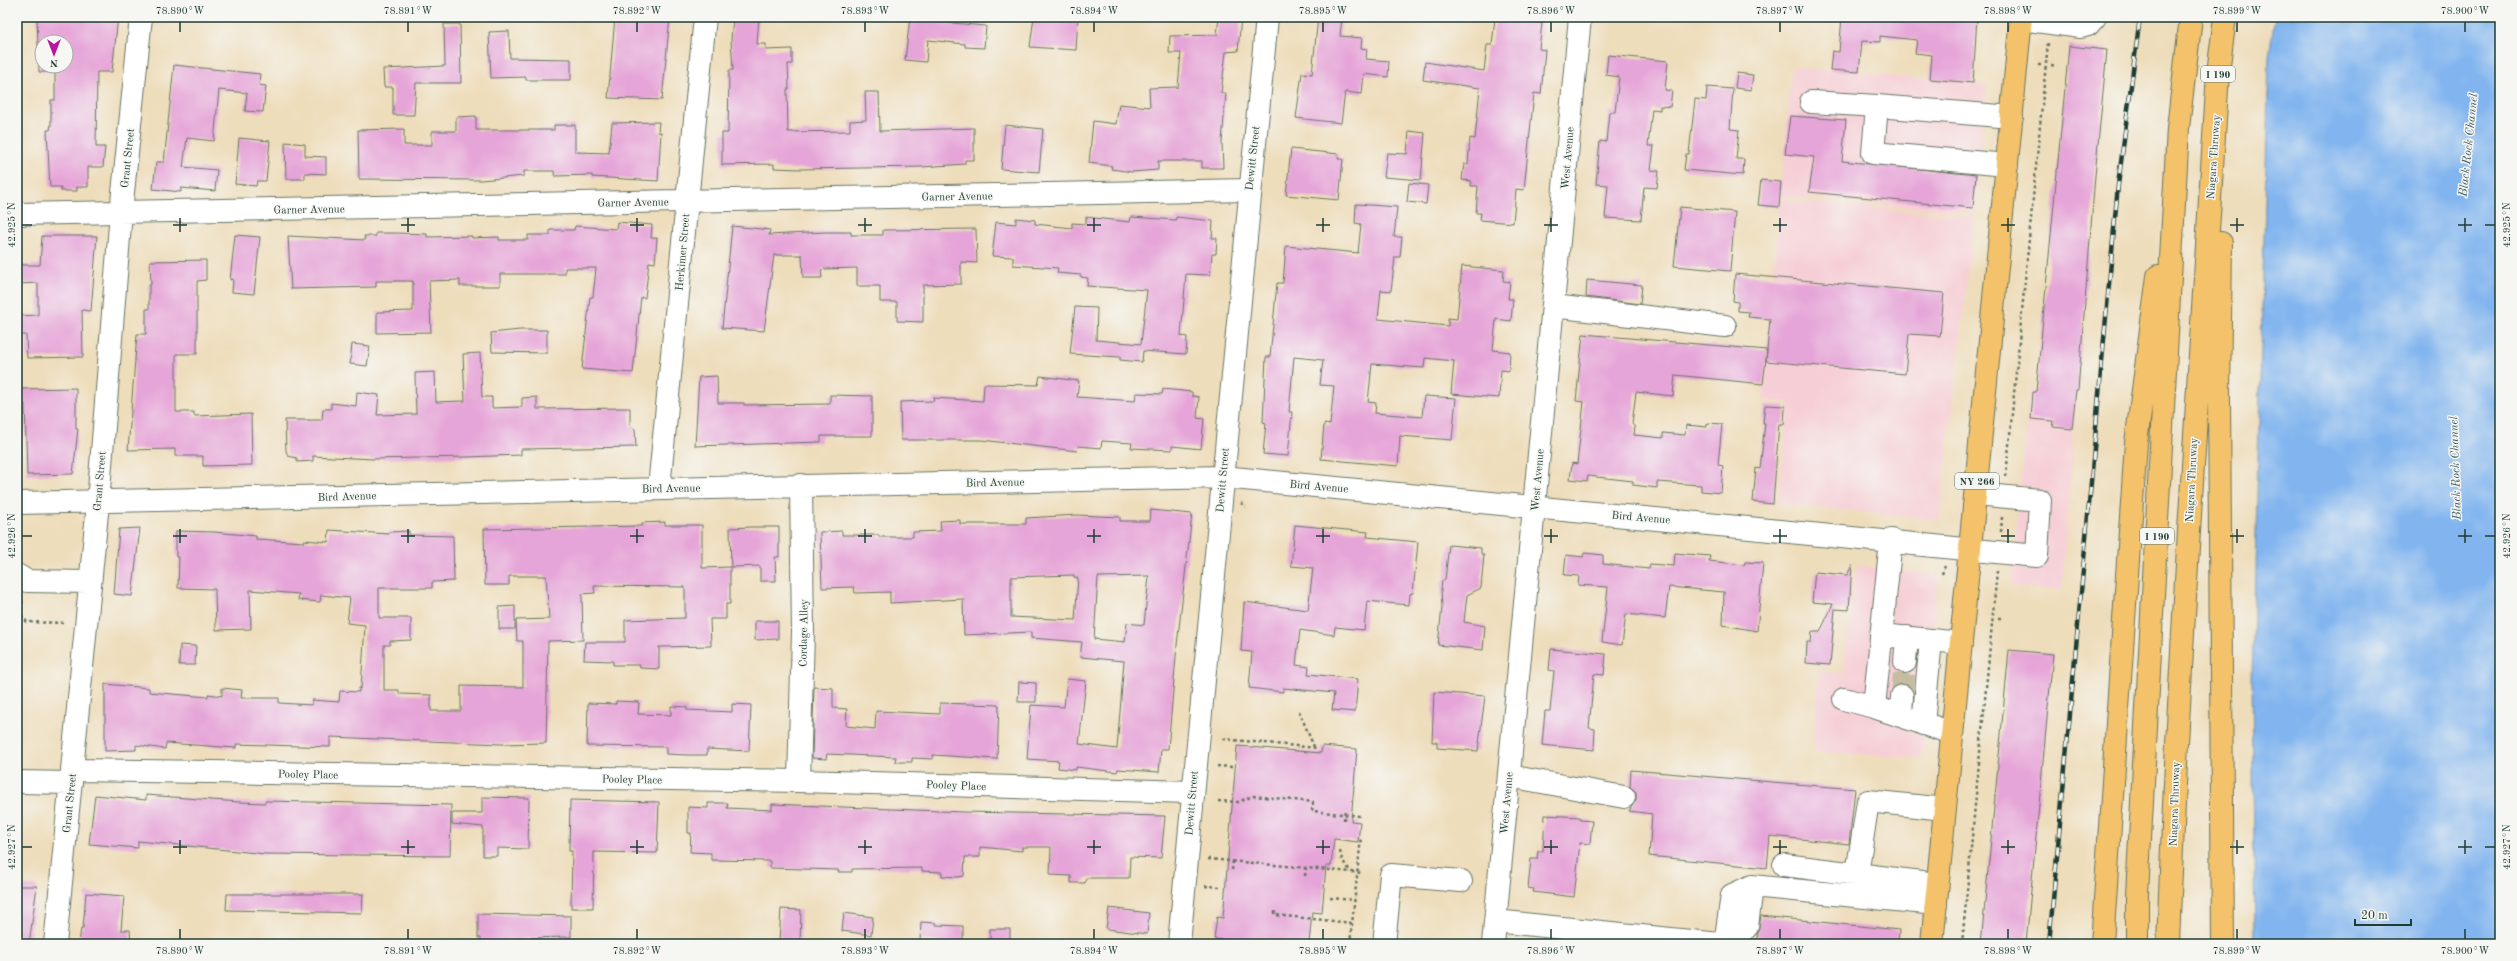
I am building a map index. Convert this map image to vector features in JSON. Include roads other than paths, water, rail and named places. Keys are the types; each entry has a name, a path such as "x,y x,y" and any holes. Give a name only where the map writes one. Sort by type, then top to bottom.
{"main road":[{"name":"I 190","path":"2137,944 2137,887 2178,128 2191,17"},
{"name":"Niagara Thruway","path":"2168,944 2175,770 2192,466 2218,73 2225,17"},
{"name":"NY 266","path":"1932,944 2021,18"},
{"path":"2102,944 2136,443 2178,128"},
{"path":"2214,132 2221,244 2219,398 2222,545 2223,944"}],"street":[{"name":"Grant Street","path":"55,944 98,503 121,212 141,17"},
{"name":"Herkimer Street","path":"659,488 704,17"},
{"name":"Dewitt Street","path":"1179,944 1249,190 1267,17"},
{"name":"West Avenue","path":"1493,944 1580,17"},
{"path":"2021,18 2081,27 2088,25 2095,17"},
{"path":"1812,102 2012,117"},
{"path":"1877,106 1873,154 2007,165"},
{"name":"Garner Avenue","path":"17,214 1249,190"},
{"path":"1553,306 1725,326"},
{"name":"Bird Avenue","path":"17,503 98,503 659,488 1223,477 1891,540 2037,556 2040,500 1976,494"},
{"name":"Cordage Alley","path":"799,781 803,632 801,485"},
{"path":"1874,707 1891,540"},
{"path":"17,575 27,581 90,582"},
{"path":"1881,635 1961,643"},
{"path":"1905,662 1907,637"},
{"path":"1923,724 1931,640"},
{"path":"1844,699 1874,707 1901,706 1923,724 1952,733"},
{"name":"Pooley Place","path":"17,782 72,776 799,781 1192,792"},
{"path":"1509,776 1624,797"},
{"path":"1857,874 1868,801 1945,809"},
{"path":"1784,866 1857,874 1937,894"},
{"path":"1384,944 1391,875 1461,881"},
{"path":"1725,944 1732,895 1752,886 1937,894"},
{"path":"1495,921 1720,944"}],"water":[{"name":"Black Rock Channel","path":"2275,17 2500,17 2500,944 2255,944 2252,679 2269,56"}],"tunnel":[{"path":"1902,696 1905,662"}],"railway":[{"path":"2049,944 2118,185 2140,17"}]}
